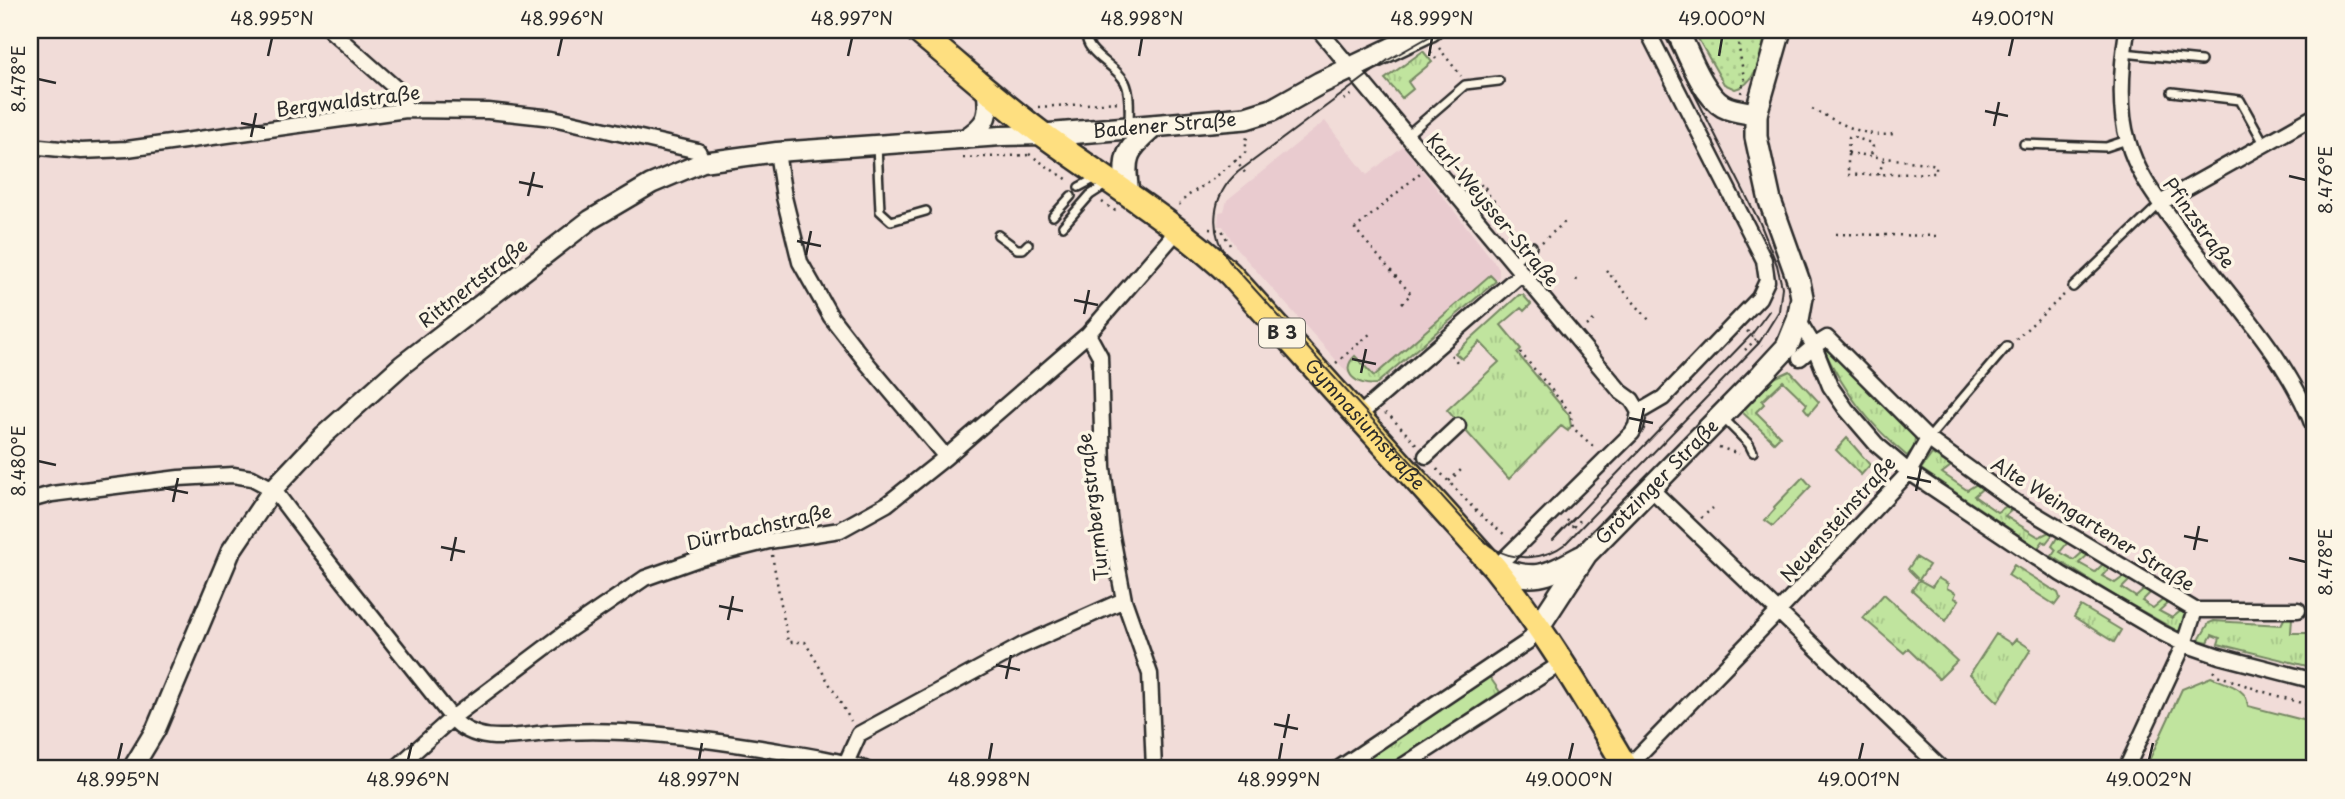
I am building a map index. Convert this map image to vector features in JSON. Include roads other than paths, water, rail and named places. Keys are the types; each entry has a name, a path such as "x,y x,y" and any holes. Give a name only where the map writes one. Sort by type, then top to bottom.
{"main road":[{"name":"B 3","path":"916,30 1044,135"},
{"path":"1677,30 1715,99 1722,106 1756,114"},
{"path":"1780,30 1756,114 1757,144 1770,201 1802,297 1787,355"},
{"name":"Badener Straße","path":"1044,135 1246,118 1272,110 1351,69 1433,36"},
{"path":"1114,184 1125,171 1132,146 1154,126"},
{"name":"Gymnasiumstraße","path":"1044,135 1178,230 1230,274 1496,568 1563,663"},
{"name":"Grötzinger Straße","path":"1539,626 1583,545 1651,489 1721,416 1787,355"},
{"path":"1496,568 1525,577 1542,576 1583,545"},
{"name":"B 3","path":"1563,663 1627,769"}],"street":[{"path":"330,30 400,92 406,110"},
{"name":"Karl-Weysser-Straße","path":"1319,30 1621,392 1632,400 1639,412"},
{"path":"1496,568 1606,459 1636,426 1639,412 1663,398 1759,298 1767,281 1764,260 1647,30"},
{"name":"Pfinzstraße","path":"2127,30 2121,83 2127,140 2145,183 2277,357 2312,414 2315,431"},
{"path":"964,139 985,121 988,113 986,87"},
{"name":"Bergwaldstraße","path":"30,146 81,150 127,149 406,110 488,111 554,118 698,151 703,162"},
{"path":"2160,203 2315,116"},
{"name":"Rittnertstraße","path":"132,769 162,717 231,551 274,489 324,435 374,389 590,220 676,172 703,162 776,152 1044,135"},
{"path":"776,152 783,197 800,262 831,317 946,457"},
{"path":"1088,334 1178,230"},
{"path":"1358,416 1517,269"},
{"path":"1798,320 1814,346 1830,386 1846,409 1876,443 1909,472 2061,574 2160,632 2209,653 2315,681"},
{"name":"Dürrbachstraße","path":"395,769 452,718 566,632 645,578 701,558 769,541 840,530 887,504 946,457 1088,334"},
{"name":"Turmbergstraße","path":"1088,334 1100,356 1103,468 1111,531 1124,600 1150,674 1154,769"},
{"name":"Alte Weingartener Straße","path":"1814,346 1827,338 1928,439 2015,502 2195,610 2298,610"},
{"path":"1787,355 1814,346"},
{"path":"1787,355 1830,386"},
{"path":"1426,456 1458,426"},
{"name":"Neuensteinstraße","path":"1627,769 1909,472 1928,439"},
{"path":"30,500 52,494 179,478 233,475 252,478 274,489 452,718 469,732 485,737 589,730 702,739 846,763 865,769"},
{"path":"1651,489 1942,769"},
{"path":"846,763 859,734 1021,646 1124,600"},
{"name":"Alte Weingartener Straße","path":"2126,769 2184,644 2195,610"},
{"path":"1338,769 1527,642 1539,626"},
{"path":"1398,769 1563,663"}],"lane":[{"path":"1087,30 1089,47 1119,73 1126,84 1129,128"},
{"path":"2124,53 2201,61"},
{"path":"1406,135 1465,85 1499,81"},
{"path":"2172,92 2240,100 2266,145"},
{"path":"2024,144 2106,147 2127,140"},
{"path":"877,145 880,211 891,221 926,211"},
{"path":"1079,187 1087,182 1114,184"},
{"path":"1063,226 1090,195 1114,184"},
{"path":"1053,216 1071,196"},
{"path":"2073,287 2160,203"},
{"path":"998,235 1017,249 1023,249 1027,244"},
{"path":"1517,269 1532,246"},
{"name":"Neuensteinstraße","path":"1928,439 2007,346"},
{"path":"1721,416 1754,452"},
{"path":"1445,512 1469,526"}],"tram line":[{"path":"1441,30 1388,60 1238,172 1222,192 1216,226 1222,250 1229,261 1469,526 1495,549 1521,557 1540,556 1565,544 1759,343 1779,311 1782,287 1777,265 1760,223 1662,30"},
{"path":"1553,540 1752,334 1769,311"}]}
